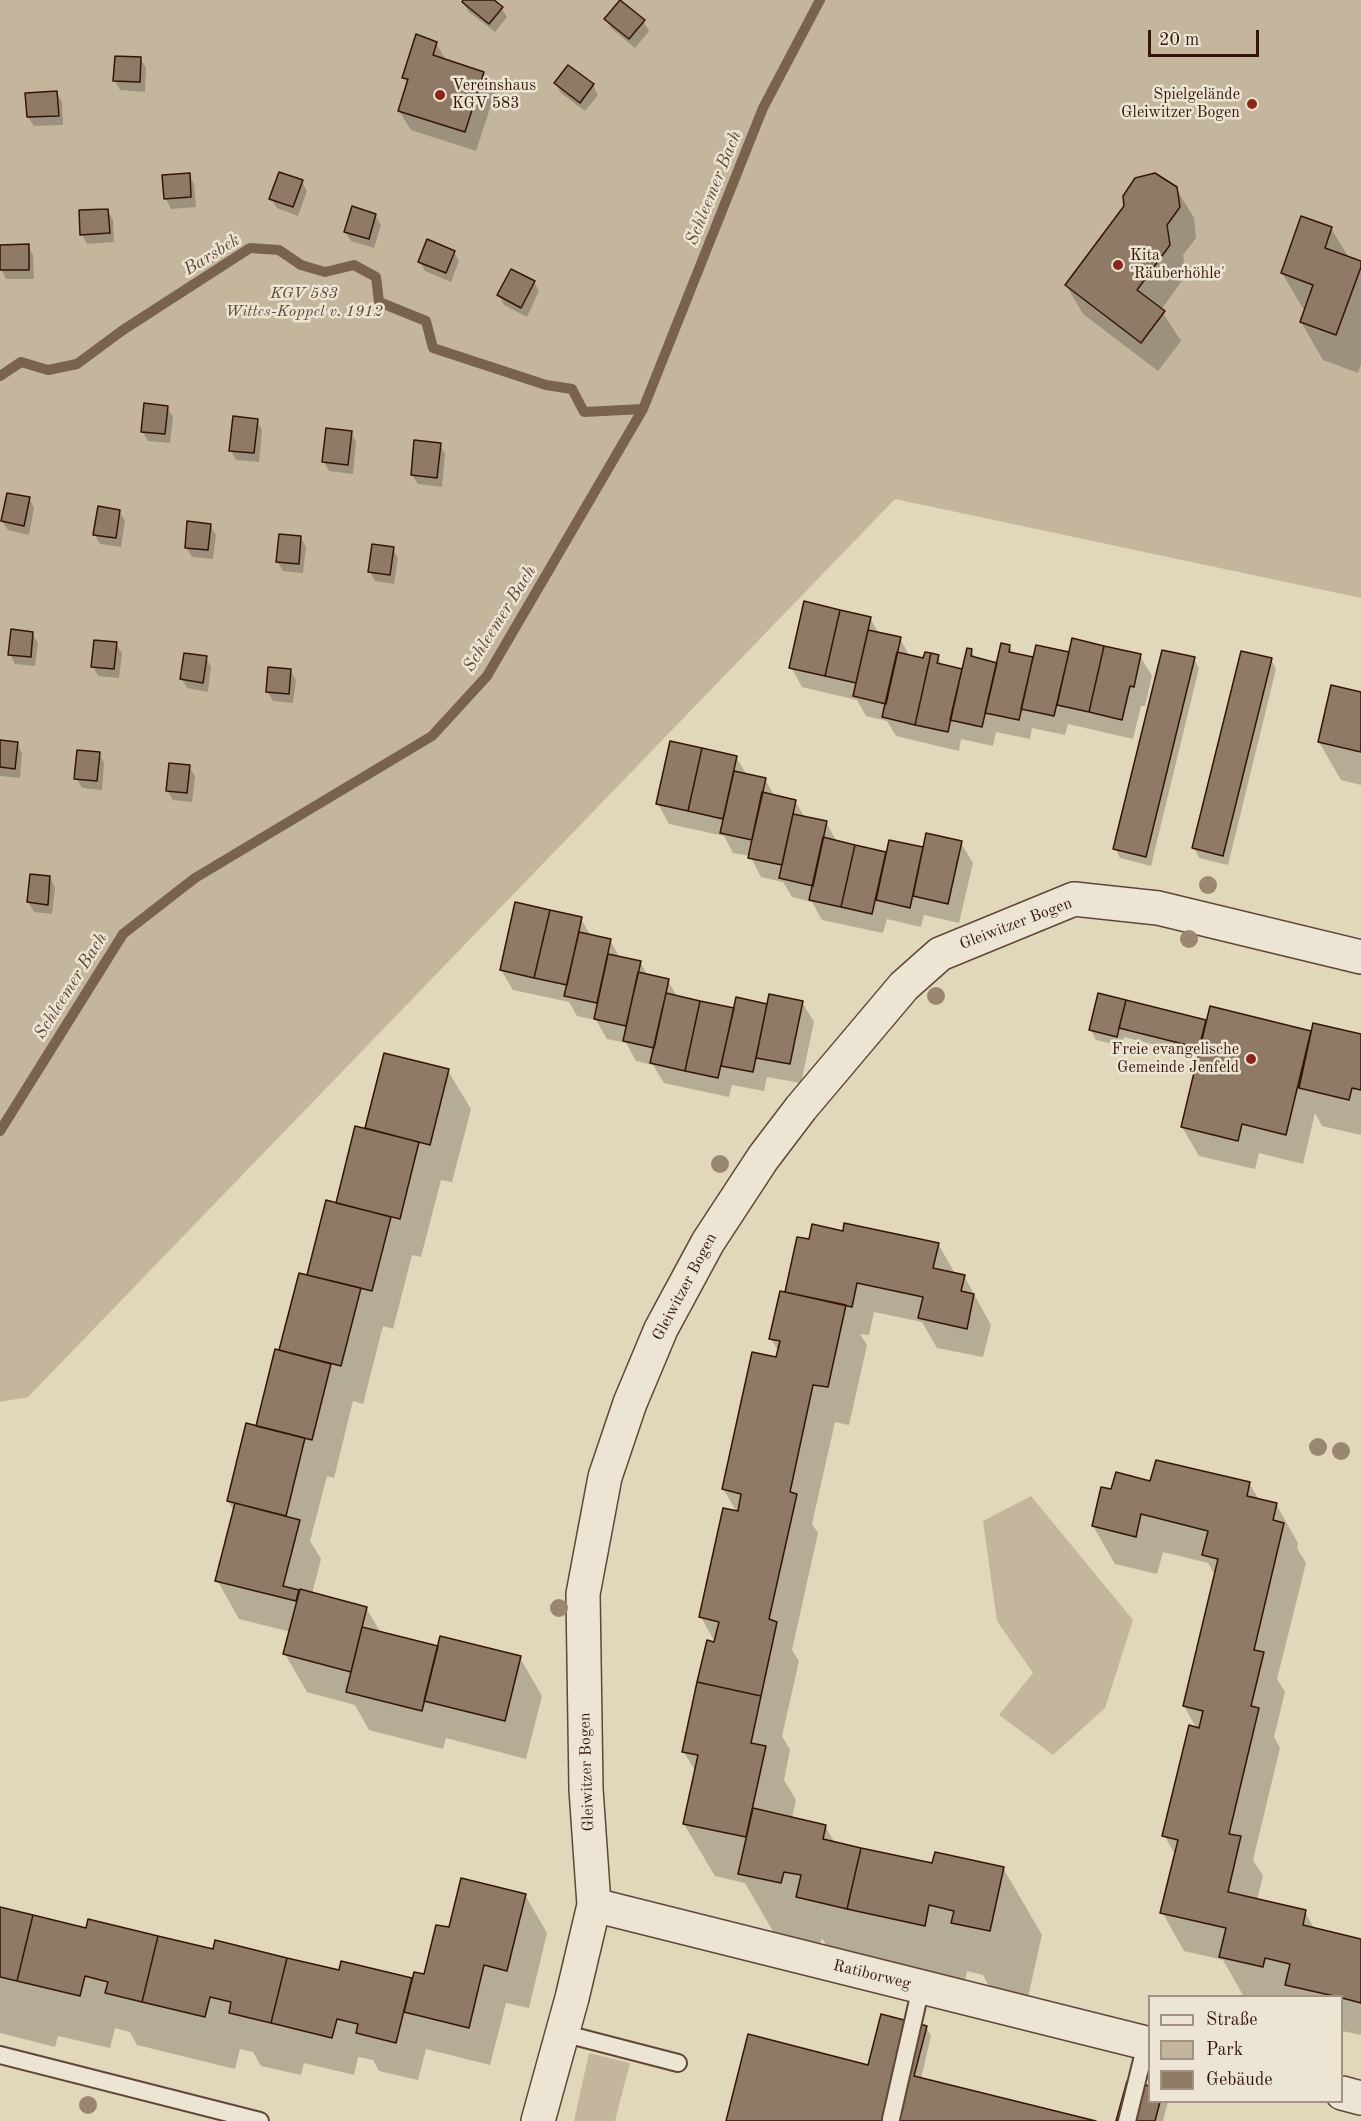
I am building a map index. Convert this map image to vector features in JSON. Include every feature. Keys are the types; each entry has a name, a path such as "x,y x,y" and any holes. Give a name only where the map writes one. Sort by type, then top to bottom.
{"street":[{"name":"Gleiwitzer Bogen","path":"538,2121 594,1905 586,1789 583,1594 606,1477 630,1403 661,1329 708,1242 763,1158 801,1108 904,986 940,954 1074,899 1158,908 1361,957"},
{"name":"Ratiborweg","path":"594,1905 1148,2044"},
{"path":"1343,2094 1361,2098"}],"lane":[{"path":"891,2119 921,1987"},
{"path":"562,2033 678,2063"},
{"path":"1127,2121 1148,2044"},
{"path":"0,2055 260,2121"}],"green space":[{"name":"KGV 583 Wittes-Koppel v. 1912","path":"0,0 1361,0 1361,598 895,499 28,1397 0,1402"},
{"path":"1031,1496 1133,1620 1105,1708 1053,1755 999,1715 1033,1673 997,1621 983,1521"},
{"path":"589,2053 630,2063 615,2121 574,2121"}],"building":[{"path":"463,0 494,0 503,7 489,24 462,2"},
{"path":"620,0 645,20 629,39 604,19"},
{"name":"Vereinshaus KGV 583","path":"416,34 437,42 433,55 484,72 465,132 398,111 408,79 402,78"},
{"path":"115,56 141,57 140,82 113,81"},
{"path":"568,65 594,84 580,103 554,83"},
{"path":"57,91 59,116 27,117 25,93"},
{"path":"279,172 303,180 293,207 269,199"},
{"path":"190,173 191,197 164,199 162,175"},
{"name":"Kita 'Räuberhöhle'","path":"1155,173 1177,187 1180,207 1167,225 1170,245 1137,290 1165,311 1141,343 1065,285 1124,206 1123,196 1135,178"},
{"path":"352,206 376,214 369,239 344,232"},
{"path":"108,209 110,233 80,235 79,210"},
{"path":"1301,216 1332,227 1325,248 1361,261 1361,267 1336,335 1300,322 1313,285 1281,273"},
{"path":"427,239 455,251 446,273 418,262"},
{"path":"29,244 29,270 0,270 0,245"},
{"path":"511,269 535,281 521,308 497,295"},
{"path":"144,403 168,406 165,434 141,432"},
{"path":"233,416 258,419 254,453 229,451"},
{"path":"326,428 352,431 348,465 322,462"},
{"path":"414,440 441,443 437,478 411,475"},
{"path":"7,493 30,497 24,526 1,521"},
{"path":"98,506 120,510 116,538 93,535"},
{"path":"187,521 211,524 208,550 185,548"},
{"path":"279,534 301,536 299,564 276,562"},
{"path":"372,544 394,547 390,575 368,572"},
{"path":"804,601 840,610 825,676 789,668"},
{"path":"840,610 871,617 856,683 825,676"},
{"path":"11,629 33,632 31,657 8,655"},
{"path":"868,630 901,637 886,704 853,696"},
{"path":"1072,638 1104,646 1089,712 1057,705"},
{"path":"94,640 117,642 114,669 91,667"},
{"path":"1001,643 1010,645 1009,652 1033,657 1019,720 985,713"},
{"path":"1036,645 1069,652 1054,716 1021,709"},
{"path":"1104,646 1141,654 1134,687 1130,686 1122,720 1089,712"},
{"path":"967,648 972,649 971,656 997,663 982,727 950,720"},
{"path":"1162,650 1195,657 1146,857 1113,849"},
{"path":"1241,651 1272,658 1223,856 1192,848"},
{"path":"897,652 923,658 925,652 931,653 915,725 882,717"},
{"path":"184,653 207,656 203,683 180,679"},
{"path":"931,653 939,655 937,663 962,669 948,732 915,725"},
{"path":"268,667 291,669 289,694 266,692"},
{"path":"1331,685 1361,692 1361,752 1318,742"},
{"path":"0,740 18,742 15,769 0,767"},
{"path":"670,741 702,748 688,811 656,804"},
{"path":"702,748 737,756 723,819 688,811"},
{"path":"77,750 100,752 97,781 74,779"},
{"path":"169,763 190,765 187,793 166,791"},
{"path":"734,771 766,778 752,840 720,833"},
{"path":"762,792 796,800 782,865 748,858"},
{"path":"793,814 827,821 813,886 779,878"},
{"path":"926,833 962,841 948,904 913,896"},
{"path":"823,837 855,845 841,907 809,900"},
{"path":"889,840 923,847 910,908 876,900"},
{"path":"855,845 886,852 872,914 841,907"},
{"path":"30,874 50,876 48,905 27,902"},
{"path":"515,902 550,910 534,978 500,970"},
{"path":"550,910 582,917 567,985 534,978"},
{"path":"579,932 611,939 597,1003 564,996"},
{"path":"608,954 641,961 626,1026 594,1019"},
{"path":"638,972 669,979 654,1048 623,1041"},
{"path":"666,993 700,1001 685,1071 650,1063"},
{"path":"1098,993 1126,1000 1117,1037 1089,1030"},
{"path":"769,994 803,1001 790,1064 756,1058"},
{"path":"736,997 767,1004 753,1072 721,1066"},
{"path":"1126,1000 1206,1020 1199,1048 1119,1028"},
{"path":"700,1001 734,1008 718,1078 685,1071"},
{"name":"Freie evangelische Gemeinde Jenfeld","path":"1210,1006 1311,1031 1286,1135 1242,1124 1238,1141 1181,1127"},
{"path":"1313,1023 1361,1034 1361,1090 1352,1088 1349,1100 1299,1088"},
{"path":"384,1053 449,1069 430,1145 365,1128"},
{"path":"355,1126 419,1142 400,1219 336,1203"},
{"path":"326,1200 391,1217 372,1291 307,1275"},
{"path":"844,1223 939,1243 933,1268 965,1275 961,1291 974,1294 967,1329 918,1318 923,1297 857,1283 852,1307 785,1292 797,1237 809,1239 812,1224 843,1231"},
{"path":"299,1273 361,1288 341,1366 279,1350"},
{"path":"780,1291 846,1305 828,1387 813,1385 790,1492 797,1494 769,1619 777,1622 761,1696 697,1682 707,1640 714,1642 719,1622 699,1617 723,1508 738,1511 741,1494 722,1489 752,1352 776,1357 780,1341 769,1339"},
{"path":"275,1349 331,1364 312,1440 256,1426"},
{"path":"246,1423 305,1438 286,1516 227,1501"},
{"path":"1156,1460 1250,1482 1247,1496 1277,1503 1273,1520 1284,1523 1254,1650 1264,1652 1251,1706 1259,1708 1229,1834 1241,1836 1228,1892 1306,1910 1303,1925 1361,1939 1361,2003 1343,1998 1343,1995 1330,1995 1285,1985 1290,1964 1265,1958 1263,1967 1219,1957 1226,1928 1160,1913 1178,1840 1162,1836 1189,1725 1199,1728 1203,1711 1183,1706 1218,1559 1202,1555 1208,1531 1141,1514 1136,1537 1092,1526 1101,1487 1111,1489 1116,1472 1150,1481"},
{"path":"235,1503 300,1520 283,1586 299,1590 296,1601 215,1581"},
{"path":"300,1589 367,1607 351,1672 283,1654"},
{"path":"362,1627 438,1646 422,1711 346,1692"},
{"path":"440,1636 521,1656 505,1721 424,1701"},
{"path":"697,1682 761,1696 751,1743 766,1746 746,1837 683,1824 698,1755 682,1752"},
{"path":"753,1808 826,1825 823,1839 861,1848 847,1909 796,1897 801,1875 784,1872 781,1883 738,1874"},
{"path":"861,1848 932,1863 935,1852 1004,1867 990,1931 951,1923 954,1911 929,1905 925,1926 847,1909"},
{"path":"461,1878 526,1894 507,1971 484,1965 469,2028 404,2012 414,1972 424,1974 436,1925 449,1927"},
{"path":"0,1907 33,1915 17,1981 0,1977"},
{"path":"33,1915 86,1928 88,1919 158,1936 142,2002 105,1993 108,1982 85,1976 80,1996 17,1981"},
{"path":"158,1936 213,1949 215,1940 287,1958 271,2023 229,2013 231,2002 210,1997 205,2017 142,2002"},
{"path":"287,1958 339,1970 341,1961 412,1978 396,2043 356,2033 358,2024 337,2019 332,2038 271,2023"},
{"path":"881,2014 927,2026 914,2076 1096,2121 726,2121 748,2034 868,2065"},
{"path":"1127,2081 1148,2086 1148,2103 1160,2103 1155,2121 1116,2121"}],"waterway":[{"name":"Schleemer Bach","path":"0,1131 123,934 195,878 432,736 487,676 643,409 763,108 820,0"},
{"name":"Barsbek","path":"0,376 21,362 48,370 77,364 123,330 250,248 279,250 301,265 325,272 354,265 376,277 379,302 426,321 433,348 546,385 572,389 584,412 643,409"}],"place":[{"name":"Vereinshaus KGV 583","path":"440,95"},
{"name":"Spielgelände Gleiwitzer Bogen","path":"1252,104"},
{"name":"Kita 'Räuberhöhle'","path":"1118,265"},
{"name":"Freie evangelische Gemeinde Jenfeld","path":"1251,1059"}]}
